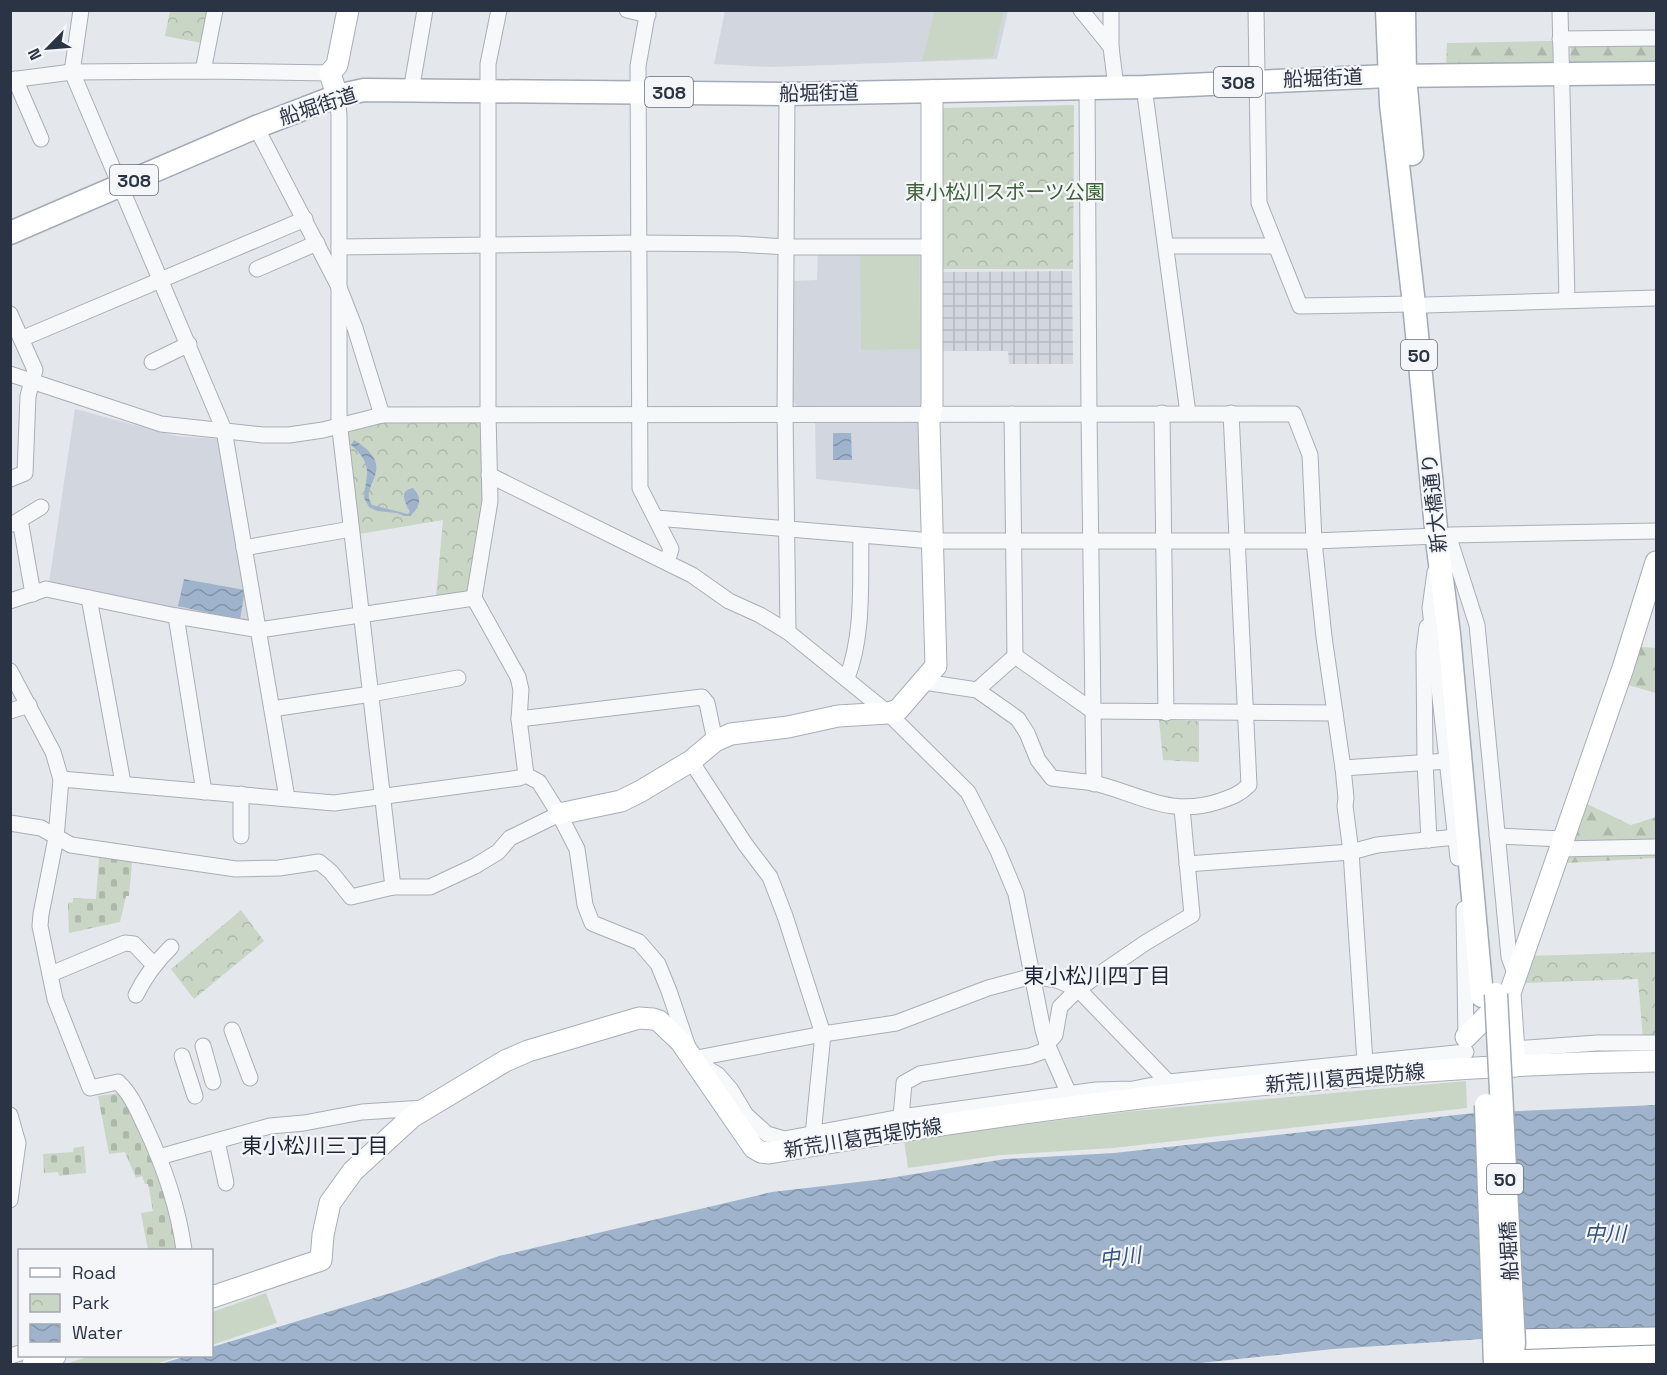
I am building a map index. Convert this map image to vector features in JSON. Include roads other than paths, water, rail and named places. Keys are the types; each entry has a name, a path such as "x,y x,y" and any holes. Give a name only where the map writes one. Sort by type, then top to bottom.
{"highway":[{"path":"1506,1360 1656,1341"},
{"path":"1506,1360 1656,1359"}],"main road":[{"path":"337,96 330,73 337,65 348,10"},
{"name":"新大橋通り","path":"1387,10 1397,76 1444,541 1501,990"},
{"name":"新大橋通り","path":"1397,76 1404,10"},
{"name":"船堀街道","path":"10,233 256,127 337,96 364,90 787,94 1144,87 1258,80 1397,76 1656,73"},
{"path":"559,814 621,801 641,792 691,761 715,741 731,734 788,727 838,716 888,713 898,710 936,666 930,414 932,405 932,91"},
{"path":"1466,1052 1501,990 1561,844 1623,668 1656,562"},
{"path":"1501,990 1514,1058"},
{"name":"船堀橋","path":"1501,990 1506,1360"},
{"name":"新荒川葛西堤防線","path":"323,1252 322,1244 330,1203 353,1171 398,1128 427,1107 505,1061 528,1051 639,1018 659,1021 681,1042 749,1142 761,1152 769,1153 1133,1094 1270,1084 1466,1052 1575,1062 1656,1061"},
{"path":"213,1297 321,1260 323,1252"},
{"path":"33,1365 53,1357"}],"street":[{"path":"81,10 72,72 224,430 287,798"},
{"path":"203,71 215,10"},
{"path":"411,91 424,10"},
{"path":"499,10 488,64 490,501 474,598 518,677 521,690 519,719 526,775"},
{"path":"627,10 648,13 638,66 640,489 672,549 667,562"},
{"path":"1081,10 1111,47"},
{"path":"1111,10 1111,47 1116,87"},
{"path":"1256,10 1259,204 1300,306 1656,298"},
{"path":"1560,10 1567,300"},
{"path":"1560,39 1656,38"},
{"path":"41,139 13,80 72,72 330,73"},
{"path":"1144,87 1188,413"},
{"path":"1087,88 1094,783"},
{"path":"787,94 785,414 788,632"},
{"path":"337,96 339,115 339,425 393,887"},
{"path":"256,127 338,285 355,328 382,415"},
{"path":"21,339 305,219"},
{"path":"257,269 317,243"},
{"path":"339,247 638,243 787,247 932,247"},
{"path":"1166,246 1275,246"},
{"path":"10,314 35,370 28,396 25,473 10,479"},
{"path":"152,362 189,345"},
{"path":"10,374 161,424 289,435 382,415 488,413 1294,414 1310,454 1314,541 1324,637 1343,768 1351,852 1365,1062"},
{"path":"1162,413 1166,712"},
{"path":"924,682 977,690 1017,719 1038,760 1052,778 1094,783 1146,801 1182,808 1209,804 1240,794 1249,785 1231,413"},
{"path":"977,690 1016,656 1012,414"},
{"path":"489,475 692,575 729,601 760,615 788,632 888,713 968,792 998,850 1016,894 1048,1047 1069,1094"},
{"path":"33,594 15,522 41,507"},
{"path":"656,518 933,542 1444,541 1656,531"},
{"path":"244,548 351,530"},
{"path":"847,678 860,622 861,536"},
{"path":"1429,840 1425,763 1424,651 1444,541"},
{"path":"1444,541 1477,626 1509,957 1501,990"},
{"path":"10,601 46,589 176,616 259,630 474,598"},
{"path":"89,598 123,783"},
{"path":"526,775 539,782 577,849 585,905 592,923 639,942 658,964 692,1059 718,1076 731,1090 746,1115 767,1134 784,1139 901,1117 1096,1090 1133,1094 1168,1082 1466,1052 1464,905 1430,608"},
{"path":"176,616 204,792"},
{"path":"1016,656 1093,711 1335,713"},
{"path":"10,670 53,752 61,779 56,838 40,914 40,926 55,999 90,1088 118,1082 129,1092 159,1157 180,1222 184,1249"},
{"path":"272,709 458,678"},
{"path":"519,719 702,697 707,703 715,741"},
{"path":"10,711 29,705"},
{"path":"691,761 745,844 770,877 785,916 823,1034 813,1135"},
{"path":"1343,768 1448,761"},
{"path":"61,779 334,803 519,778 526,775"},
{"path":"241,794 242,836"},
{"path":"901,1117 904,1083 920,1074 1030,1056 1048,1047 1055,1035 1060,1007 1078,989 1145,943 1192,915 1182,808"},
{"path":"10,823 40,828 71,844 236,869 279,868 319,862 331,872 351,897 393,887 430,887 475,866 498,852 510,838 559,814"},
{"path":"1497,836 1561,844 1656,847"},
{"path":"1187,864 1351,852 1377,845 1456,837"},
{"path":"51,974 124,943 134,944 154,965"},
{"path":"136,995 154,965 171,947"},
{"path":"692,1059 823,1034 896,1023 988,988 1033,976 1057,980 1078,989 1168,1082"},
{"path":"232,1030 250,1078"},
{"path":"1514,1058 1597,1043 1656,1043"},
{"path":"203,1046 213,1082"},
{"path":"182,1056 195,1096"},
{"path":"159,1157 270,1126 304,1123 362,1112 427,1107"},
{"path":"10,1115 18,1143 10,1200"},
{"path":"217,1141 226,1183"},
{"path":"213,1286 323,1252"}],"water":[{"path":"833,433 851,433 852,460 833,460"},
{"path":"354,440 368,450 375,459 375,475 369,490 372,505 408,514 410,512 404,494 408,489 413,488 418,495 419,502 410,516 377,511 369,507 364,498 366,464 351,445"},
{"path":"184,579 245,590 240,620 178,606"},
{"name":"中川","path":"1656,1105 1656,1331 1512,1337 1333,1349 1191,1364 161,1364 183,1357 213,1357 213,1347 407,1288 499,1256 772,1192 884,1179 1005,1159 1114,1153 1474,1113"}],"district":[{"name":"東小松川四丁目","path":"1097,975"},
{"name":"東小松川三丁目","path":"315,1145"}],"park label":[{"name":"東小松川スポーツ公園","path":"1005,192"}]}
